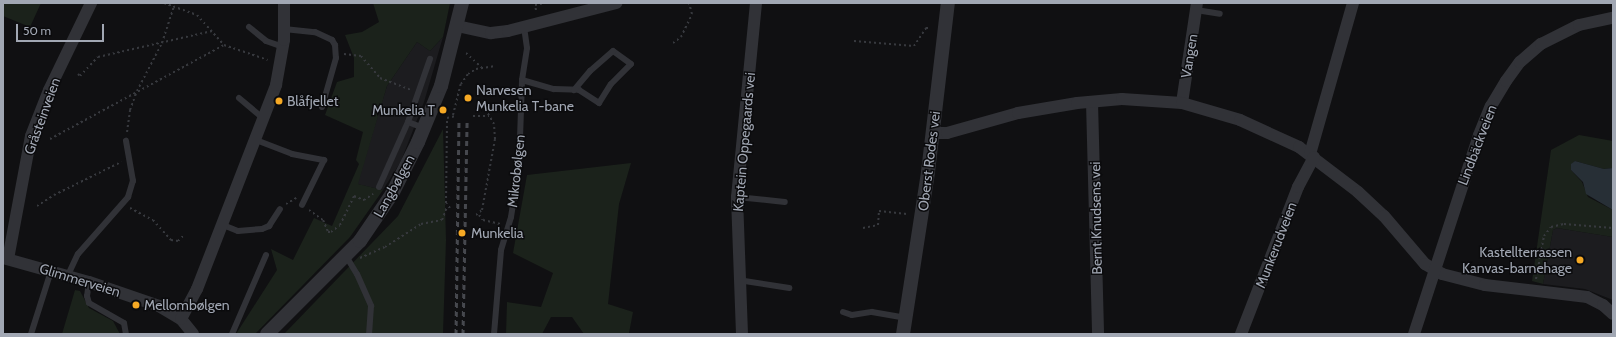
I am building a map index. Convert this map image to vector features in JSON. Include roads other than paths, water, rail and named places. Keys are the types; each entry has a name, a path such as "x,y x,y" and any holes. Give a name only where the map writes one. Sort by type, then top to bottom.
{"street":[{"name":"Gråsteinveien","path":"5,258 31,136 59,62 90,3"},
{"path":"181,319 197,289 256,140 276,85 283,47 284,3"},
{"name":"Langbølgen","path":"267,334 352,257 392,194 424,128 441,86 462,3"},
{"name":"Kaptein Oppegaards vei","path":"742,334 738,280 737,197 756,3"},
{"name":"Oberst Rodes vei","path":"903,334 932,134 948,3"},
{"name":"Munkerudveien","path":"1241,334 1298,187 1312,155 1353,3"},
{"path":"457,26 491,33 508,31 609,4"},
{"name":"Vangen","path":"1182,103 1197,6"},
{"name":"Lindbäckveien","path":"1414,334 1479,135 1491,106 1512,72 1541,44 1579,25 1613,18"},
{"path":"932,134 947,133 1039,109 1092,102 1122,100 1182,103 1245,122 1286,140 1312,155 1358,192 1425,264 1442,274 1485,285 1528,285 1587,297 1603,305 1613,314"},
{"name":"Bernt Knudsens vei","path":"1092,102 1098,334"},
{"name":"Glimmerveien","path":"5,258 68,275 159,306 181,319 193,334"}],"lane":[{"name":"Vangen","path":"1197,6 1220,14"},
{"name":"Mikrobølgen","path":"494,333 501,250 508,225 519,167 522,80 527,48 524,26"},
{"path":"249,27 266,41 283,47"},
{"path":"284,29 323,35 332,40 336,53 322,107"},
{"path":"522,80 554,89 574,90 587,94 599,103 611,84 631,64 613,51 590,71 574,90"},
{"path":"378,190 408,122 430,59"},
{"path":"239,98 264,119"},
{"path":"408,122 424,128"},
{"path":"256,140 292,154 324,160 302,205"},
{"path":"68,275 78,254 124,205 133,181 127,159 126,141"},
{"path":"737,197 785,202"},
{"path":"222,225 238,232 262,229 269,226 280,209"},
{"path":"232,334 266,255"},
{"path":"352,257 357,274 371,306 369,334"},
{"path":"31,334 51,270"},
{"path":"738,280 789,288"},
{"path":"89,282 87,296 90,303 124,323 126,334"},
{"path":"843,312 852,315 872,312 906,318"}],"railway":[{"path":"456,334 459,120"},
{"path":"463,334 467,120"}],"place":[{"name":"Narvesen Munkelia T-bane","path":"468,98"},
{"name":"Blåfjellet","path":"279,101"},
{"name":"Munkelia T","path":"443,110"},
{"name":"Munkelia","path":"462,233"},
{"name":"Kastellterrassen Kanvas-barnehage","path":"1580,260"},
{"name":"Mellombølgen","path":"136,305"}]}
